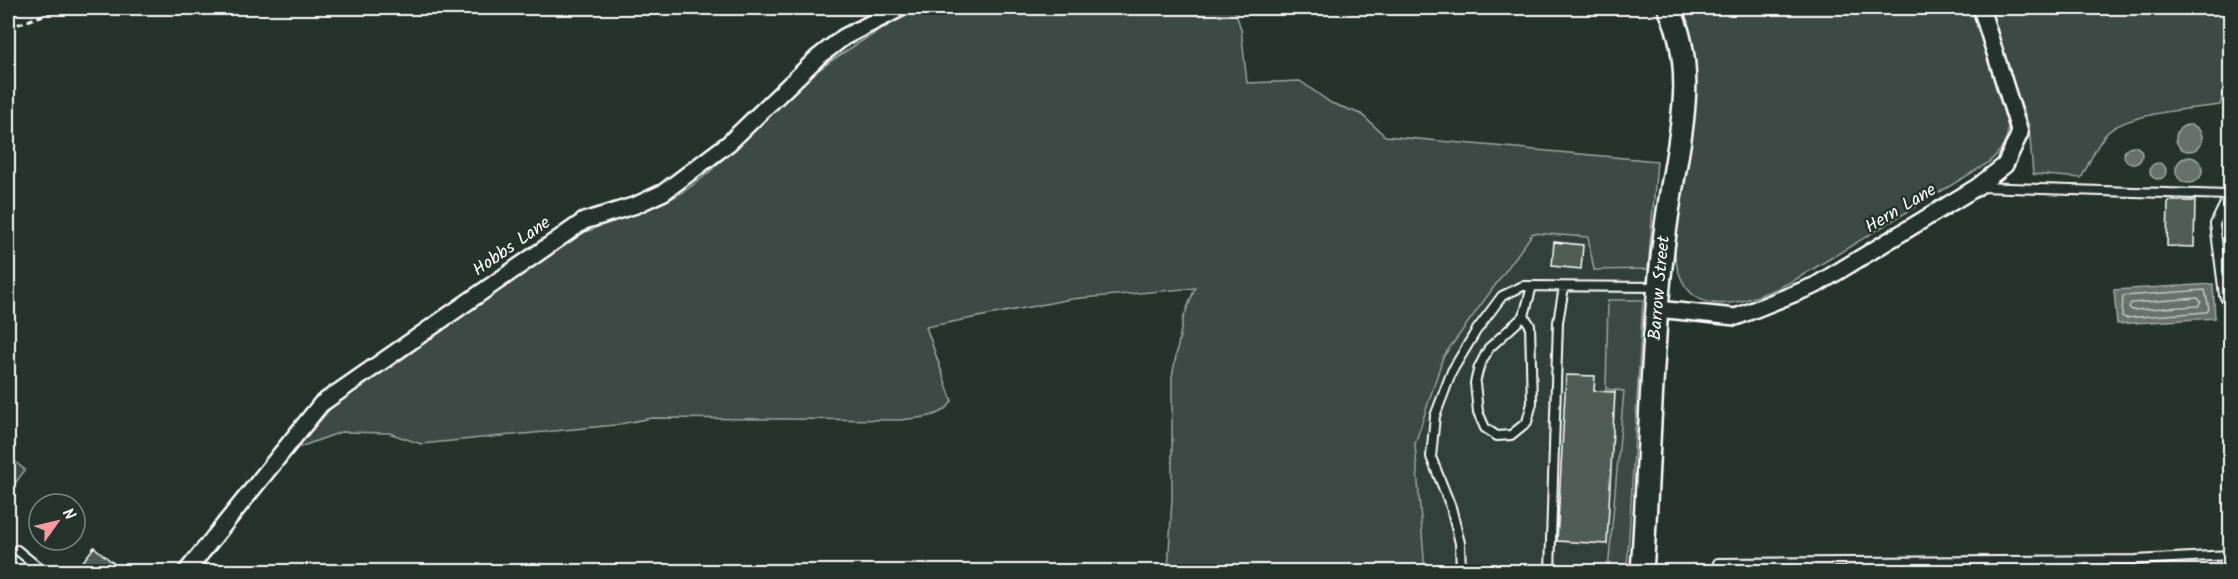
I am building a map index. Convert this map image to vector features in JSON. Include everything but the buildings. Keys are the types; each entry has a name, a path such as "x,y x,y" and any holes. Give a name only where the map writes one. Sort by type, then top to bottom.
{"main road":[{"name":"Barrow Street","path":"1642,572 1657,309 1684,104 1686,63 1682,40 1670,8"}],"street":[{"name":"Hobbs Lane","path":"186,572 321,404 584,221 636,205 664,192 729,143 817,58 844,37 902,8"},
{"name":"Hern Lane","path":"1657,309 1736,317 1770,305 1816,285 1977,187 2005,165 2020,133 1981,8"}],"lane":[{"path":"1977,187 2229,195 2215,224 2224,295 2230,307"},
{"path":"1461,572 1460,543 1451,507 1431,457 1435,416 1452,371 1476,331 1502,296 1523,286 1659,287"},
{"path":"1524,316 1530,325 1532,403 1527,422 1511,435 1497,436 1485,428 1481,420 1474,383 1489,348 1524,316 1532,286"},
{"path":"1550,572 1558,322 1564,287"},
{"path":"17,550 44,572"},
{"path":"1718,562 2135,560 2230,555"},
{"path":"2016,561 2016,572"}],"path":[{"path":"8,28 63,8"}],"shaded area":[{"path":"920,8 1234,8 1241,29 1247,83 1300,81 1331,103 1361,114 1385,136 1657,161 1648,269 1594,270 1588,237 1533,233 1443,357 1415,444 1425,571 1168,571 1172,499 1172,377 1183,319 1195,288 1071,299 926,327 952,401 942,411 922,417 901,420 651,418 615,425 421,444 389,433 341,432 297,448 336,402 397,363 572,238 665,202 693,185 798,86 866,38"},
{"path":"1678,8 1972,8 2008,127 2005,143 1988,163 1793,281 1774,290 1735,302 1717,304 1702,300 1689,290 1679,273 1674,248 1695,86 1692,44"},
{"path":"1986,8 2230,8 2230,88 2224,90 2220,105 2144,116 2116,126 2099,143 2081,178 2033,174 2029,126"},
{"path":"1533,233 1588,237 1594,270 1648,269 1643,300 1608,300 1606,389 1624,390 1608,571 1425,571 1415,444 1443,357"},
{"path":"1608,300 1643,300 1627,571 1608,571 1624,391 1606,389"},
{"path":"8,456 25,470 8,493"}],"water":[{"path":"2189,125 2198,129 2202,138 2198,147 2189,151 2180,147 2176,138 2180,129"},
{"path":"2133,146 2139,149 2142,155 2139,161 2133,164 2127,161 2124,155 2127,149"},
{"path":"2189,157 2198,161 2202,170 2198,179 2189,183 2180,179 2176,170 2180,161"},
{"path":"2155,163 2161,163 2166,171 2164,177 2155,179 2150,174 2150,168"},
{"path":"2213,284 2215,318 2117,324 2114,290"}]}
